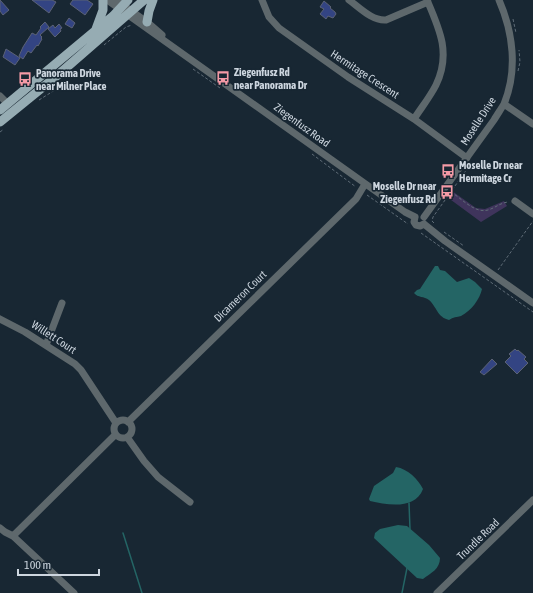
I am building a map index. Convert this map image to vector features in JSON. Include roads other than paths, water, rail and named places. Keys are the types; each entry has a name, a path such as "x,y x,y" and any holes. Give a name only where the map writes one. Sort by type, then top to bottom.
{"main road":[{"path":"96,30 103,10 103,0"},
{"path":"3,125 144,0"},
{"path":"146,22 153,0"},
{"path":"0,110 96,30 122,4"}],"street":[{"name":"Ziegenfusz Road","path":"107,0 122,4 129,13 176,49 405,212 415,217 418,215 424,220"},
{"name":"Hermitage Crescent","path":"262,0 269,17 279,28 348,77 414,119 470,159"},
{"path":"348,0 374,18 380,20 386,20 427,1 440,30 444,57 441,72 435,87 414,119"},
{"name":"Moselle Drive","path":"424,220 470,159 504,104 512,69 512,50 510,31 499,0"},
{"name":"Ziegenfusz Road","path":"129,13 146,22 176,49"},
{"path":"0,96 8,104"},
{"path":"504,104 533,124"},
{"name":"Dicameron Court","path":"128,422 356,199 365,184"},
{"path":"515,201 533,214"},
{"path":"424,220 445,241 533,303"},
{"path":"46,345 62,303"},
{"name":"Willett Court","path":"0,319 68,358 81,370 116,423"},
{"path":"122,420 128,422 132,430 127,437 122,438 116,435 114,428 116,423 122,420"},
{"path":"13,536 116,435"},
{"path":"127,437 144,461 158,477 190,502"},
{"name":"Trundle Road","path":"437,593 533,500"},
{"path":"0,528 13,536 74,593"}],"waterway":[{"path":"409,503 410,529"},
{"path":"123,533 142,593"},
{"path":"402,593 407,568"}],"place":[{"name":"Ziegenfusz Rd near Panorama Dr","path":"223,78"},
{"name":"Panorama Drive near Milner Place","path":"25,79"},
{"name":"Moselle Dr near Hermitage Cr","path":"448,171"},
{"name":"Moselle Dr near Ziegenfusz Rd","path":"447,192"}]}
